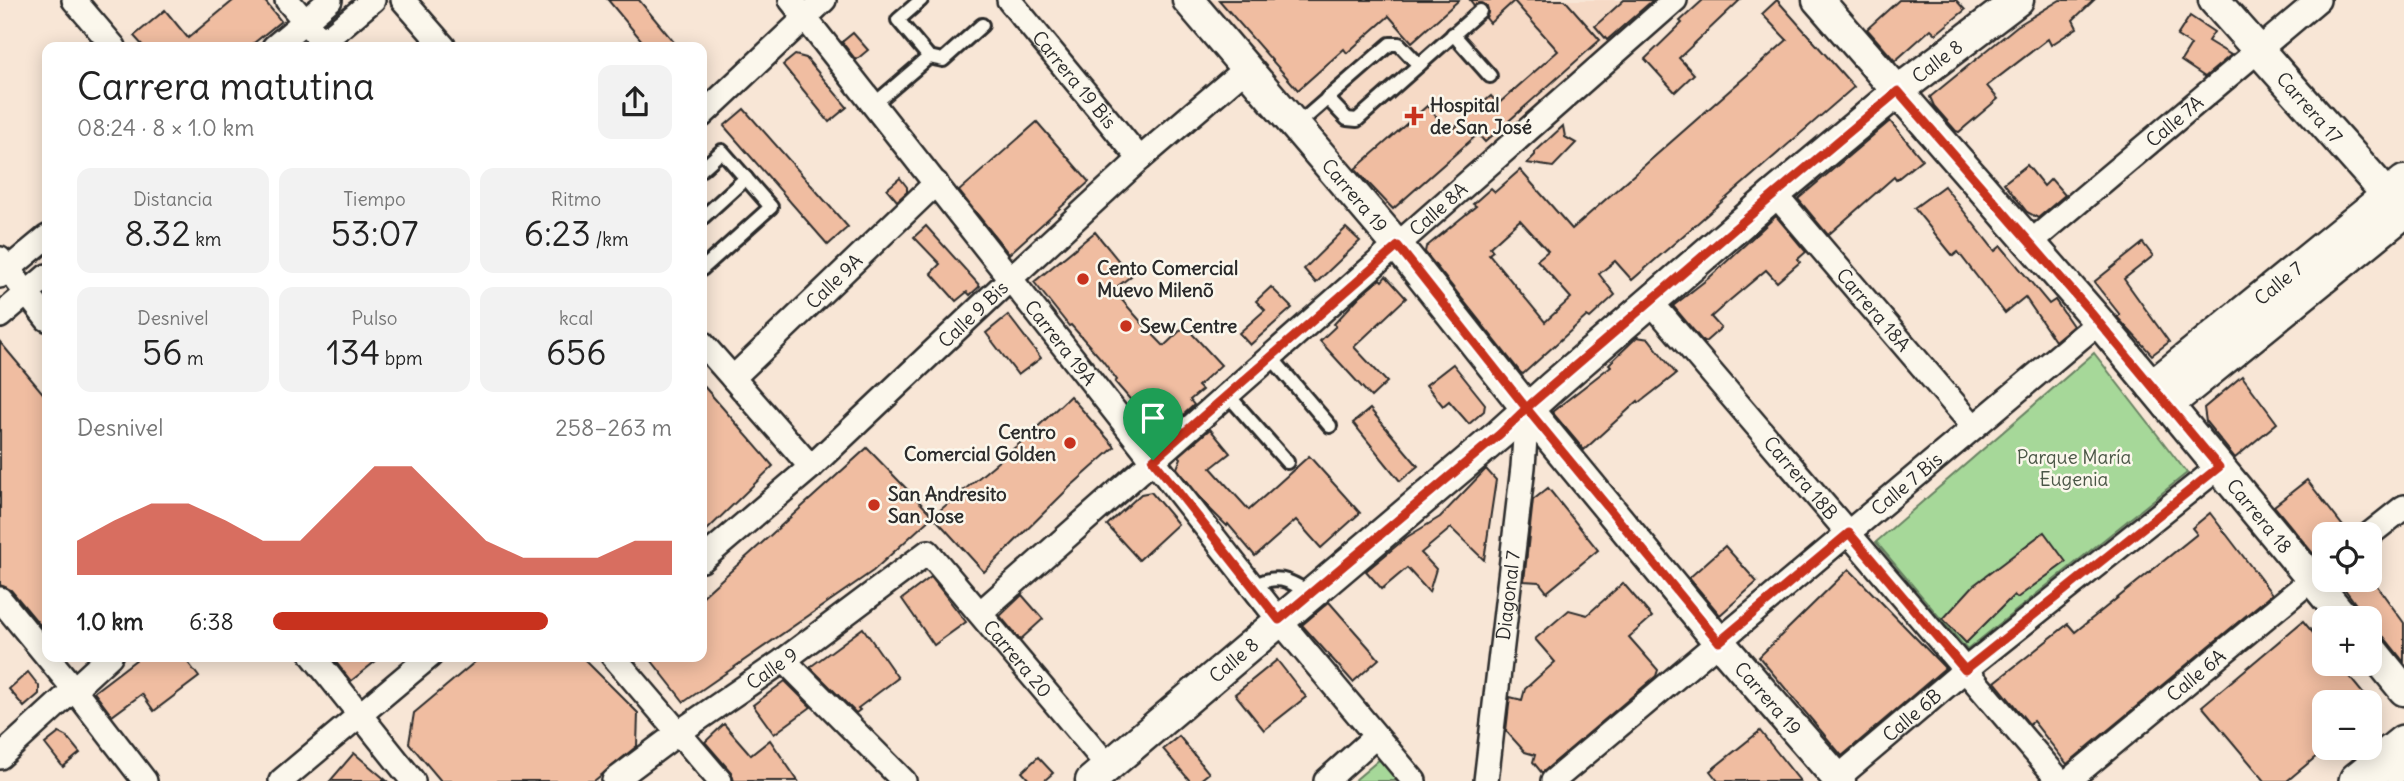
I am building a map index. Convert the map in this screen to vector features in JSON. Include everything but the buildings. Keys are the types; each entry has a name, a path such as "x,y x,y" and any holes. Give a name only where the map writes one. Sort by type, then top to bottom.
{"main road":[{"path":"2358,781 2404,744"}],"street":[{"path":"74,0 110,42"},
{"path":"287,0 318,42"},
{"path":"280,42 330,0"},
{"path":"324,42 373,0"},
{"path":"403,0 440,42"},
{"path":"707,109 797,9 824,0"},
{"name":"Carrera 19 Bis","path":"1009,0 1140,159"},
{"name":"Carrera 19","path":"1188,0 1398,246 1527,409 1837,780"},
{"name":"Calle 8A","path":"980,613 1675,0"},
{"name":"Carrera 18","path":"1818,0 2099,322 2219,467 2312,568"},
{"name":"Calle 8","path":"1100,774 1500,434 1775,194 1898,91 2018,0"},
{"name":"Carrera 17","path":"2214,0 2400,203"},
{"name":"Calle 7A","path":"2030,243 2318,0"},
{"name":"Carrera 19A","path":"797,9 1279,620 1414,781"},
{"name":"Calle 9 Bis","path":"707,556 811,467 1140,159 1245,69"},
{"name":"Calle 9A","path":"733,378 936,183"},
{"name":"Carrera 18A","path":"1775,194 1974,427"},
{"name":"Calle 7","path":"2160,396 2400,203"},
{"path":"42,241 3,268 42,312"},
{"path":"0,316 42,280"},
{"name":"Carrera 18B","path":"1651,302 2060,781"},
{"name":"Calle 7 Bis","path":"1553,781 2099,322"},
{"path":"707,349 811,467"},
{"name":"Diagonal 7","path":"1486,781 1524,467 1527,409"},
{"name":"Calle 6B","path":"1837,780 1965,670 2219,467"},
{"path":"2382,524 2404,507"},
{"name":"Carrera 20","path":"928,552 980,613 1100,774"},
{"name":"Calle 9","path":"614,781 784,660 928,552"},
{"name":"Calle 6A","path":"2068,781 2312,579"},
{"path":"0,599 42,651"},
{"path":"784,660 904,781"},
{"path":"51,662 145,781"},
{"path":"0,757 104,662"},
{"path":"318,662 413,781"},
{"path":"281,781 423,662"},
{"path":"618,662 720,781"},
{"path":"2382,663 2404,690"},
{"path":"1326,781 1376,736"}],"lane":[{"path":"921,0 898,20 929,57 943,60 982,25"},
{"path":"1327,98 1347,119 1357,120 1480,11"},
{"path":"1453,34 1490,76"},
{"path":"1295,127 1393,43 1399,44 1419,65"},
{"path":"873,105 929,57"},
{"path":"707,164 722,151 771,207 707,264"},
{"path":"707,213 746,178"},
{"path":"1270,357 1330,426"},
{"path":"1228,395 1287,462"},
{"path":"1252,586 1276,578 1293,583 1311,594"},
{"path":"2394,781 2404,773"}],"shaded area":[{"name":"Hospital de San José","path":"1204,0 1658,0 1396,232"}],"green space":[{"name":"Parque María Eugenia","path":"2094,353 2187,473 1967,650 1876,542"},
{"path":"1380,759 1397,781 1354,781"}],"place":[{"name":"Hospital de San José","path":"1414,116"},
{"name":"Cento Comercial Muevo Milenõ","path":"1083,279"},
{"name":"Sew Centre","path":"1126,326"},
{"name":"Centro Comercial Golden","path":"1070,443"},
{"name":"San Andresito San Jose","path":"874,505"}],"route":[{"path":"1153,460 1279,620 1500,434 1527,409 1532,403 1898,91 2087,308 2219,467 1965,670 1849,533 1719,642 1527,409 1398,246 1153,460"}]}
